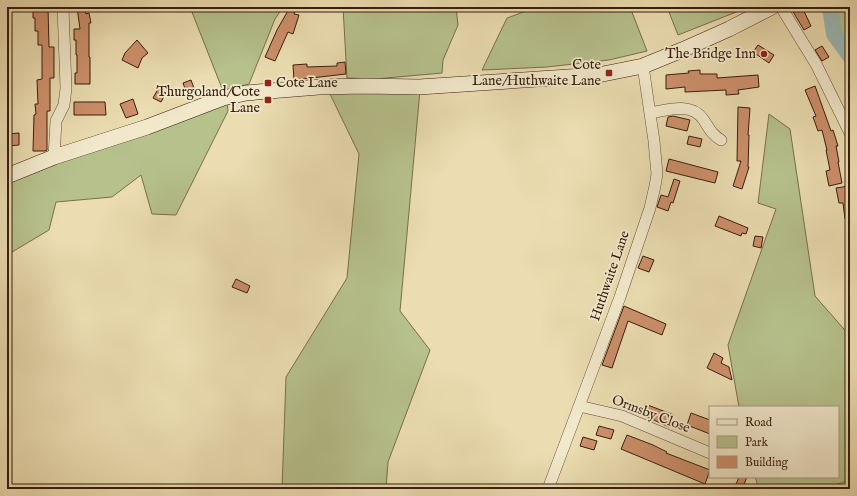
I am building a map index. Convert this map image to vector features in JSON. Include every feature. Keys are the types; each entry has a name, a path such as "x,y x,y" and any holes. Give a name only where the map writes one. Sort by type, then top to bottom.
{"street":[{"path":"54,157 56,121 64,105 66,88 63,7"},
{"path":"8,172 147,127 223,98 246,93 319,87 366,86 410,88 598,75 643,66 729,29 772,7"},
{"path":"781,7 816,64 850,133"},
{"name":"Huthwaite Lane","path":"548,489 620,297 656,186 657,174 643,66"},
{"path":"650,113 690,109 699,114 712,134 723,142"},
{"name":"Ormsby Close","path":"579,406 622,416 709,453"}],"green space":[{"path":"190,7 283,7 275,19 249,84 223,91"},
{"path":"343,7 456,7 458,25 443,60 442,73 375,79 347,78"},
{"path":"537,7 630,7 647,51 609,60 547,67 482,70 507,18"},
{"path":"667,7 749,7 678,35"},
{"path":"821,7 850,7 850,60 840,50"},
{"path":"420,90 400,311 430,350 388,462 386,489 282,489 286,377 347,278 359,154 329,92"},
{"path":"227,102 228,111 176,215 152,214 141,175 112,197 56,202 49,230 7,255 7,183 14,179"},
{"path":"769,114 790,129 815,296 850,336 850,480 822,489 759,489 755,478 839,478 839,406 739,406 728,345 776,209 758,203"}],"building":[{"path":"77,7 84,7 86,14 89,13 91,23 89,23 90,84 75,84 75,73 77,73 77,55 76,40 74,40 74,29 80,29"},
{"path":"290,7 297,7 294,14 299,15 293,34 288,32 275,61 265,57 277,30"},
{"path":"802,7 811,26 804,30 792,10"},
{"path":"33,8 48,8 49,47 54,47 54,78 50,78 50,111 47,111 47,150 45,151 33,151 34,115 36,114 35,104 38,104 37,80 42,79 42,45 38,45 38,31 35,31"},
{"path":"137,40 148,53 142,58 138,68 122,60 125,53"},
{"name":"The Bridge Inn","path":"758,45 774,55 769,63 753,52"},
{"path":"822,46 829,57 822,61 815,50"},
{"path":"345,62 346,74 294,80 293,65 307,64 307,67 337,66 337,63"},
{"path":"700,70 700,74 717,74 717,78 758,75 759,87 738,90 739,94 726,95 726,90 685,92 685,87 666,89 666,75 689,73 688,71"},
{"path":"191,80 195,91 187,94 183,83"},
{"path":"815,86 838,146 836,146 842,183 829,186 826,171 830,170 822,130 818,131 813,117 816,116 805,90"},
{"path":"158,89 166,93 161,102 153,98"},
{"path":"133,99 138,114 126,118 120,104"},
{"path":"74,102 105,102 106,115 74,115"},
{"path":"738,107 750,108 748,135 749,167 742,189 733,186 741,161 737,161"},
{"path":"673,116 690,120 687,131 666,126 668,117"},
{"path":"19,133 19,145 7,146 7,134"},
{"path":"689,136 702,139 700,147 687,144"},
{"path":"669,159 718,172 715,183 666,171"},
{"path":"674,179 680,181 673,203 671,202 668,211 657,207 661,195 668,197"},
{"path":"849,186 850,219 845,219 843,203 839,203 836,188"},
{"path":"719,216 748,228 746,234 742,233 741,236 715,226"},
{"path":"755,236 763,237 761,248 753,246"},
{"path":"643,256 654,260 649,272 638,268"},
{"path":"236,279 250,286 247,293 232,287"},
{"path":"624,306 666,324 662,335 628,321 612,368 602,365"},
{"path":"714,353 723,358 721,363 729,367 732,380 707,368"},
{"path":"645,404 674,415 669,427 641,414"},
{"path":"691,413 709,420 709,434 687,425"},
{"path":"599,426 614,430 611,439 596,435"},
{"path":"627,435 653,445 667,452 666,453 709,470 709,473 705,484 621,449"},
{"path":"583,437 597,441 594,450 580,446"},
{"path":"739,478 747,478 742,489 734,489"}],"waterway":[{"path":"830,7 834,34 850,56"}],"place":[{"name":"The Bridge Inn","path":"764,54"},
{"name":"Cote Lane/Huthwaite Lane","path":"609,73"},
{"name":"Cote Lane","path":"268,83"},
{"name":"Thurgoland/Cote Lane","path":"268,100"}]}
